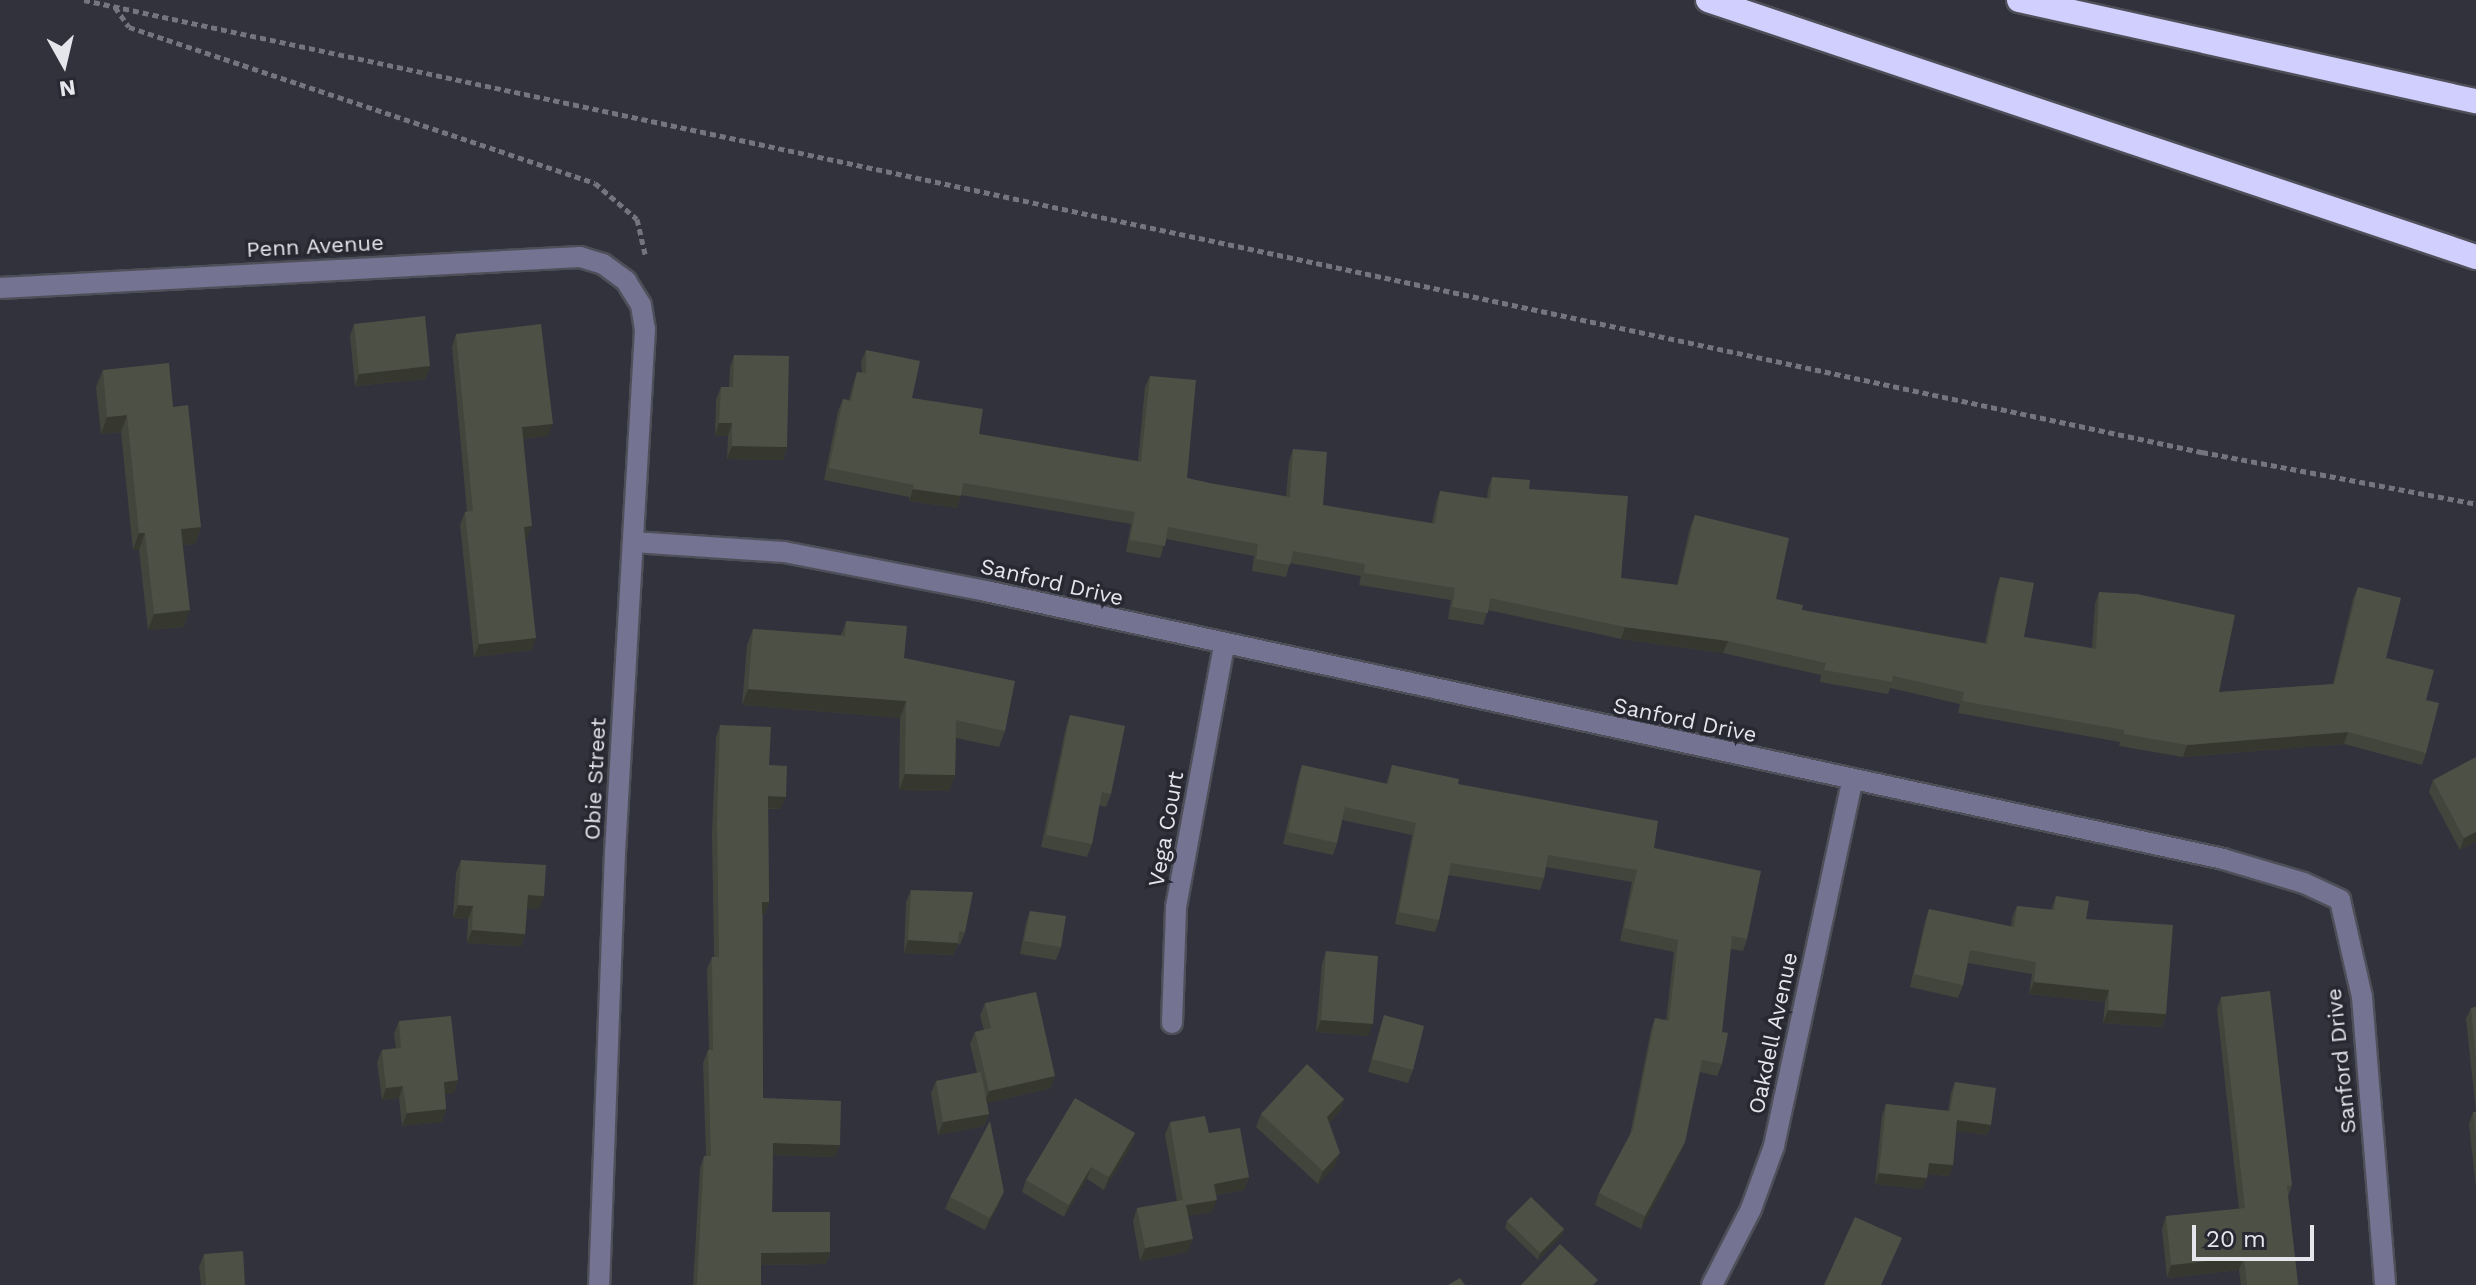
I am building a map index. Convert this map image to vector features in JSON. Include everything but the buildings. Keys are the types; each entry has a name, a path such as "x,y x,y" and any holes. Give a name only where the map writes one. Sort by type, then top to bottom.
{"highway":[{"path":"1708,0 2476,257"},
{"path":"2019,0 2476,101"}],"street":[{"name":"Penn Avenue","path":"0,288 580,257 603,264 626,281"},
{"name":"Obie Street","path":"599,1285 615,852 645,329 641,305 626,281"},
{"name":"Sanford Drive","path":"633,542 784,552 986,591 2223,859 2304,883 2340,900 2362,997 2385,1285"},
{"name":"Vega Court","path":"1172,1023 1176,907 1224,645"},
{"name":"Oakdell Avenue","path":"1712,1285 1751,1209 1774,1146 1852,781"}],"path":[{"path":"84,0 2202,452 2476,504"},
{"path":"114,6 129,27 595,183 637,219 647,261 626,281"}]}
